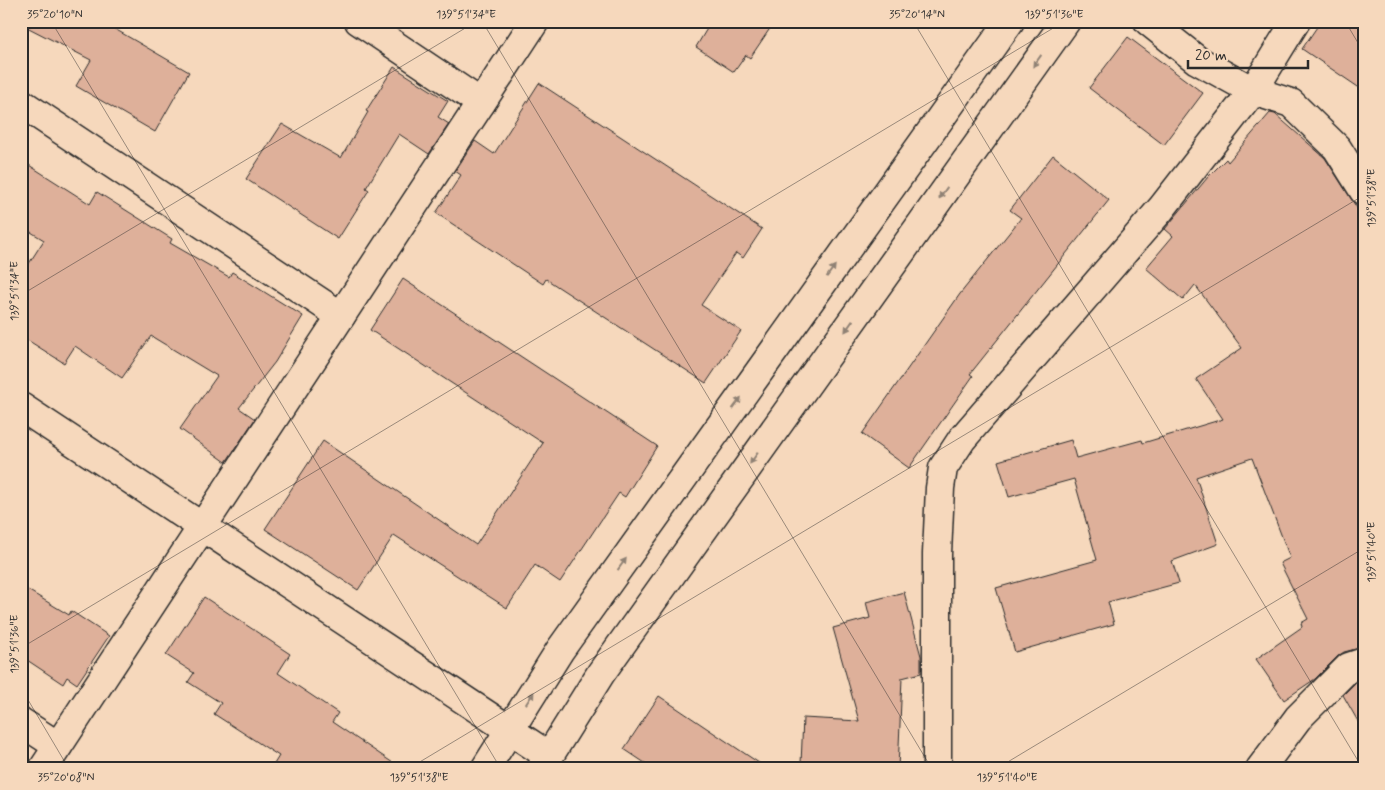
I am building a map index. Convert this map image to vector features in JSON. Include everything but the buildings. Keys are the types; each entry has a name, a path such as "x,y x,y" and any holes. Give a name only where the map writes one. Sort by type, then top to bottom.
{"street":[{"path":"359,21 481,103"},
{"path":"43,769 535,21"},
{"path":"485,769 560,650 1010,21"},
{"path":"21,407 510,730 545,762 601,673 1066,21"},
{"path":"1148,21 1197,60 1253,91 1291,103 1337,148 1364,191"},
{"path":"937,769 937,554 940,488 944,468 962,439 1161,209 1253,91 1296,21"},
{"path":"21,104 341,316"},
{"path":"1260,769 1298,718 1349,667 1364,662"},
{"path":"21,722 58,746"}]}
